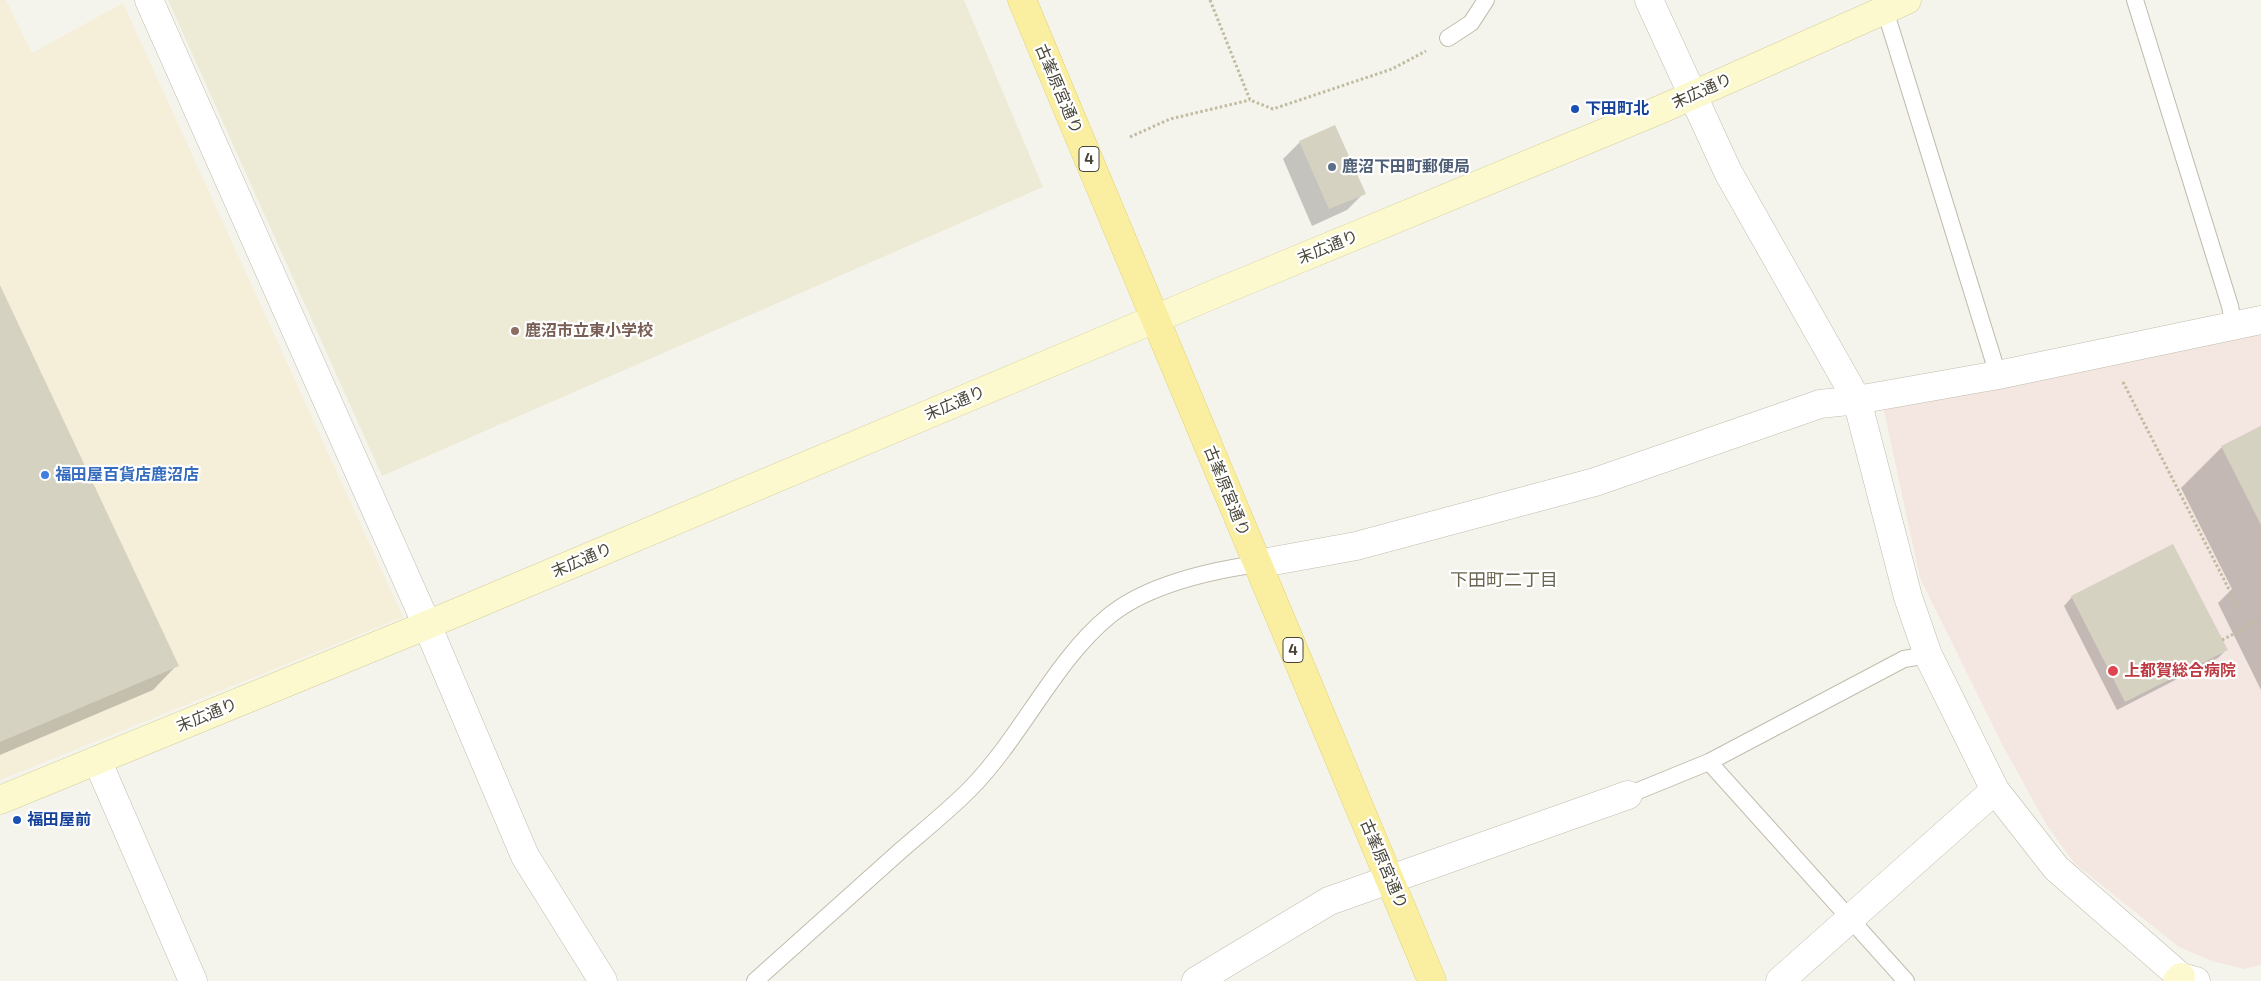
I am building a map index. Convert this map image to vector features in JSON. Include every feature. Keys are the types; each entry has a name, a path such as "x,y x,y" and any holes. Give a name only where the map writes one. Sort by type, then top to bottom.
{"main road":[{"name":"古峯原宮通り","path":"1022,0 1432,981"}],"street":[{"path":"149,0 427,625 525,856 603,981"},
{"path":"1649,0 1728,172 1856,400 1908,597 1928,655 1995,790 2056,868 2184,980"},
{"name":"末広通り","path":"0,800 427,625 1693,95 1896,5"},
{"path":"1257,564 1356,546 1586,484 1820,404 1856,400 1998,375 2261,320"},
{"path":"98,760 193,981"},
{"path":"1780,981 1995,790"},
{"path":"1196,981 1328,901 1628,795"}],"lane":[{"path":"1448,38 1471,23 1486,0"},
{"path":"2135,0 2234,326"},
{"path":"1896,5 1998,375"},
{"path":"755,981 970,789 1020,728 1066,663 1092,632 1109,616 1137,597 1217,570 1257,564"},
{"path":"1628,795 1709,762 1904,659 1928,655"},
{"path":"1709,762 1906,981"}],"path":[{"path":"1210,0 1250,100"},
{"path":"1130,137 1170,119 1250,100 1273,108 1392,69 1448,38"},
{"path":"2111,352 2113,361 2238,607"},
{"path":"2222,640 2261,620"}],"shaded area":[{"path":"0,0 6,0 32,53 123,3 403,617 0,780"},
{"name":"鹿沼市立東小学校","path":"168,0 964,0 1043,187 382,476"},
{"name":"上都賀総合病院","path":"2261,328 2261,965 2244,969 2212,961 2179,947 2074,863 2046,824 2003,746 1920,578 1884,411 1895,401"}],"building":[{"name":"鹿沼下田町郵便局","path":"1335,125 1366,194 1329,209 1299,141"},
{"name":"福田屋百貨店鹿沼店","path":"0,285 179,666 0,742"},
{"path":"2261,426 2261,525 2221,446"},
{"path":"2173,544 2228,650 2125,702 2071,596"}],"place":[{"name":"下田町北","path":"1575,109"},
{"name":"鹿沼下田町郵便局","path":"1332,167"},
{"name":"鹿沼市立東小学校","path":"515,331"},
{"name":"福田屋百貨店鹿沼店","path":"45,475"},
{"name":"上都賀総合病院","path":"2113,671"},
{"name":"福田屋前","path":"17,820"}],"district":[{"name":"下田町二丁目","path":"1504,580"}]}
